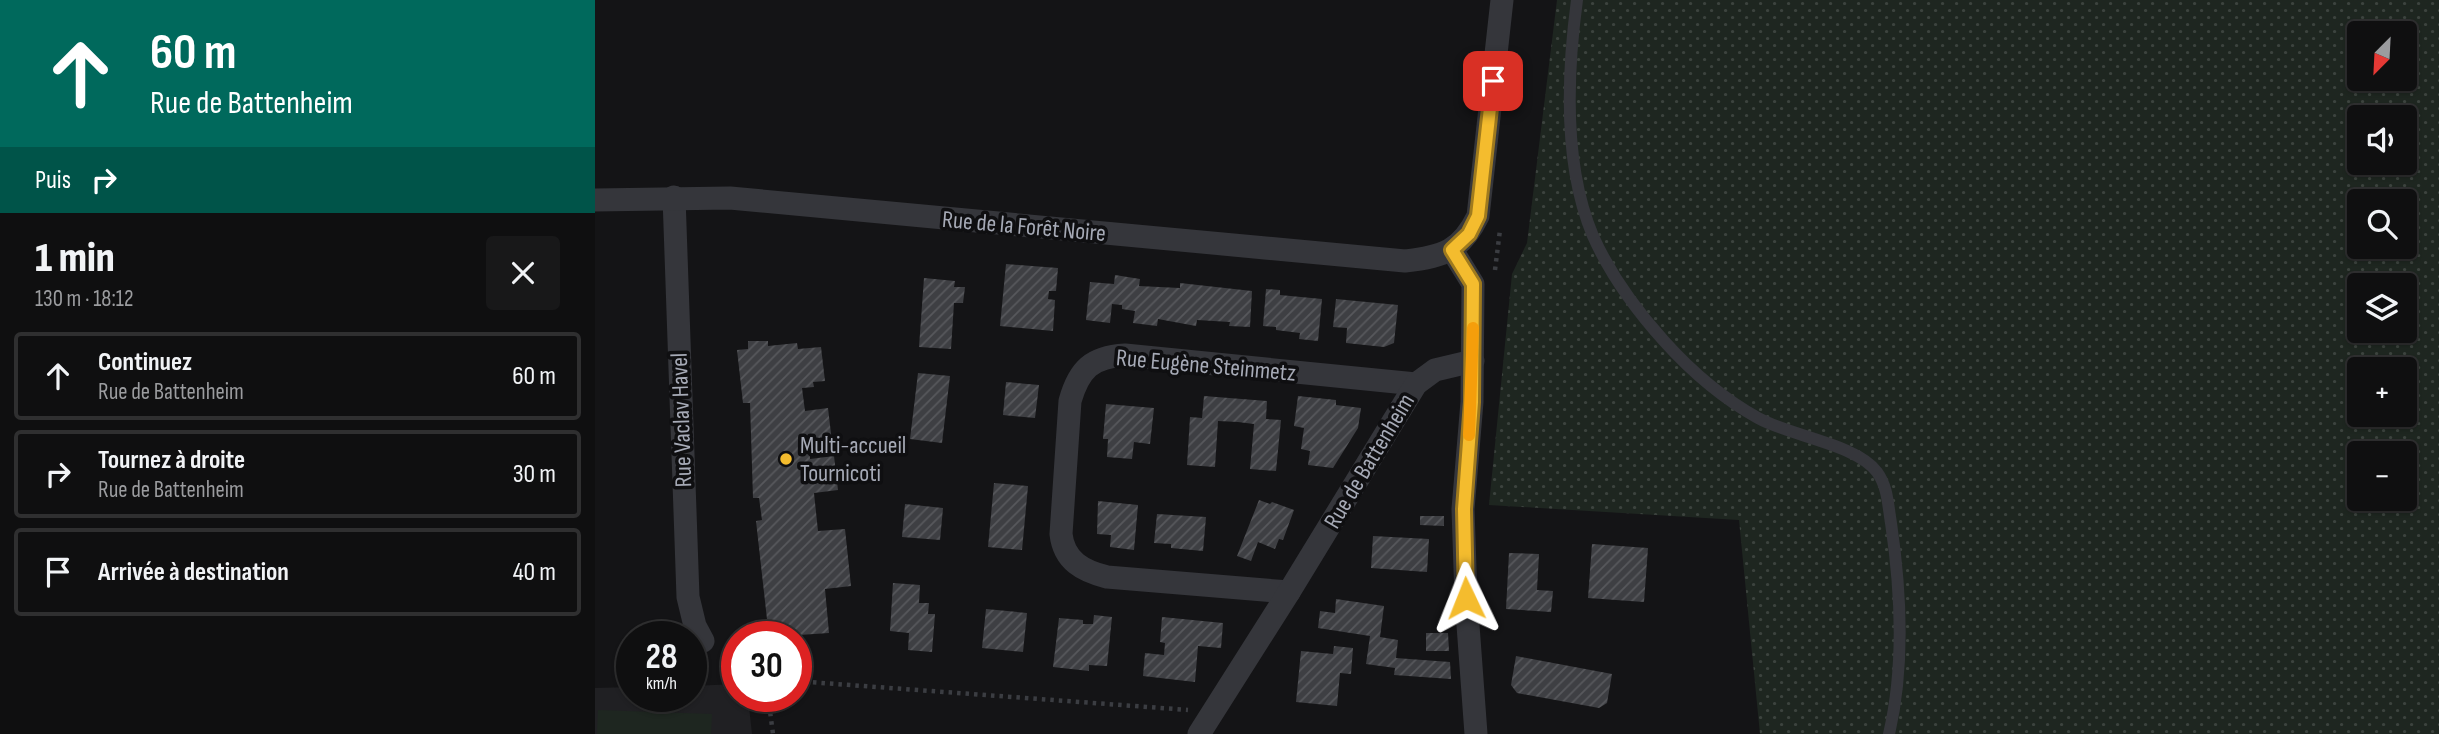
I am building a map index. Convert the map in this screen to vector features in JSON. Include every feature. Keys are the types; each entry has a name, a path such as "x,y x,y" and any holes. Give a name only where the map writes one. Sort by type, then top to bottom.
{"street":[{"path":"1476,734 1466,598 1464,509 1473,361 1473,284 1452,250 1469,234 1478,216 1502,0"},
{"name":"Rue Vaclav Havel","path":"674,197 688,597 694,621"},
{"name":"Rue de la Forêt Noire","path":"595,200 730,198 1405,261 1428,258 1452,250"},
{"name":"Rue Eugène Steinmetz","path":"1289,592 1107,577 1080,568 1068,556 1062,546 1061,534 1070,401 1078,379 1094,361 1125,355 1416,384"},
{"name":"Rue de Battenheim","path":"1199,734 1416,384 1434,370 1473,361"}],"lane":[{"path":"1577,0 1570,94 1573,149 1580,193 1593,235 1612,272 1641,316 1684,364 1720,394 1758,418 1847,451 1869,464 1884,483 1895,550 1899,640 1898,677 1889,734"}],"path":[{"path":"812,682 1213,712"},
{"path":"770,712 773,734"}],"shaded area":[{"path":"1557,0 2439,0 2439,734 1760,734 1739,520 1489,505 1512,274 1527,243"},
{"path":"707,685 721,685 721,712 750,712 752,734 595,734 595,688 616,687 616,712 707,712"},
{"path":"598,710 712,714 711,734 597,734"}],"building":[{"path":"1006,264 1058,268 1056,291 1049,291 1048,299 1055,300 1053,331 1000,326"},
{"path":"1115,275 1140,279 1139,286 1180,288 1180,283 1252,291 1250,327 1229,326 1230,322 1197,320 1196,326 1158,319 1157,326 1133,323 1135,311 1112,304 1110,323 1086,320 1090,282 1114,284"},
{"path":"924,278 955,281 954,287 965,287 963,303 954,303 951,349 919,347"},
{"path":"1266,289 1280,290 1280,295 1322,299 1318,341 1299,339 1300,333 1263,326"},
{"path":"1336,299 1398,305 1394,343 1384,347 1346,343 1347,328 1333,327"},
{"path":"748,341 768,341 768,346 797,343 798,349 821,347 825,381 813,382 814,387 802,388 805,411 828,408 832,442 809,444 810,459 834,456 838,490 814,493 818,531 845,529 851,586 825,589 829,633 812,634 812,621 767,621 756,521 762,520 759,498 753,498 750,403 743,403 737,350 748,349"},
{"path":"918,373 950,376 942,443 910,439"},
{"path":"1006,382 1039,385 1035,418 1003,415"},
{"path":"1204,396 1267,401 1266,419 1281,420 1276,471 1250,469 1254,424 1238,422 1218,421 1215,467 1187,465 1190,417 1202,418"},
{"path":"1298,396 1336,400 1336,405 1361,408 1358,428 1333,468 1308,465 1310,451 1301,449 1304,428 1294,426"},
{"path":"1106,404 1154,408 1150,444 1134,442 1132,459 1107,457 1108,439 1103,439"},
{"path":"994,483 1028,486 1022,550 988,547"},
{"path":"1259,500 1294,510 1283,540 1279,539 1275,549 1258,542 1251,561 1237,556"},
{"path":"1098,501 1138,505 1134,550 1110,547 1111,535 1097,534"},
{"path":"905,504 943,508 940,540 902,537"},
{"path":"1157,514 1206,517 1203,551 1171,548 1171,544 1154,543"},
{"path":"1420,516 1444,516 1444,526 1420,525"},
{"path":"1373,536 1429,539 1427,572 1371,568"},
{"path":"1592,544 1648,548 1644,602 1588,598"},
{"path":"1509,553 1539,554 1537,590 1553,591 1551,612 1506,609"},
{"path":"893,583 920,585 919,603 929,603 928,614 935,614 932,652 908,650 909,633 890,631"},
{"path":"1336,599 1384,606 1380,637 1398,640 1396,658 1450,662 1451,679 1394,675 1395,668 1366,664 1370,636 1318,628 1320,611 1335,613"},
{"path":"986,609 1027,613 1023,652 982,648"},
{"path":"1094,615 1112,617 1107,666 1089,665 1089,671 1053,667 1059,618 1083,620 1083,624 1093,624"},
{"path":"1162,617 1223,623 1221,648 1198,646 1195,682 1143,676 1145,653 1164,655 1165,643 1160,642"},
{"path":"1426,633 1448,633 1449,651 1426,651"},
{"path":"1334,646 1353,648 1351,674 1340,673 1337,706 1296,702 1301,651 1333,654"},
{"path":"1516,656 1612,674 1607,703 1599,708 1517,693 1511,685"}],"slow traffic":[{"path":"1469,435 1473,328"}],"place":[{"name":"Multi-accueil Tournicoti","path":"786,459"}],"route":[{"path":"1466,598 1464,509 1472,402 1473,284 1452,250 1469,234 1478,216 1493,81"}]}
